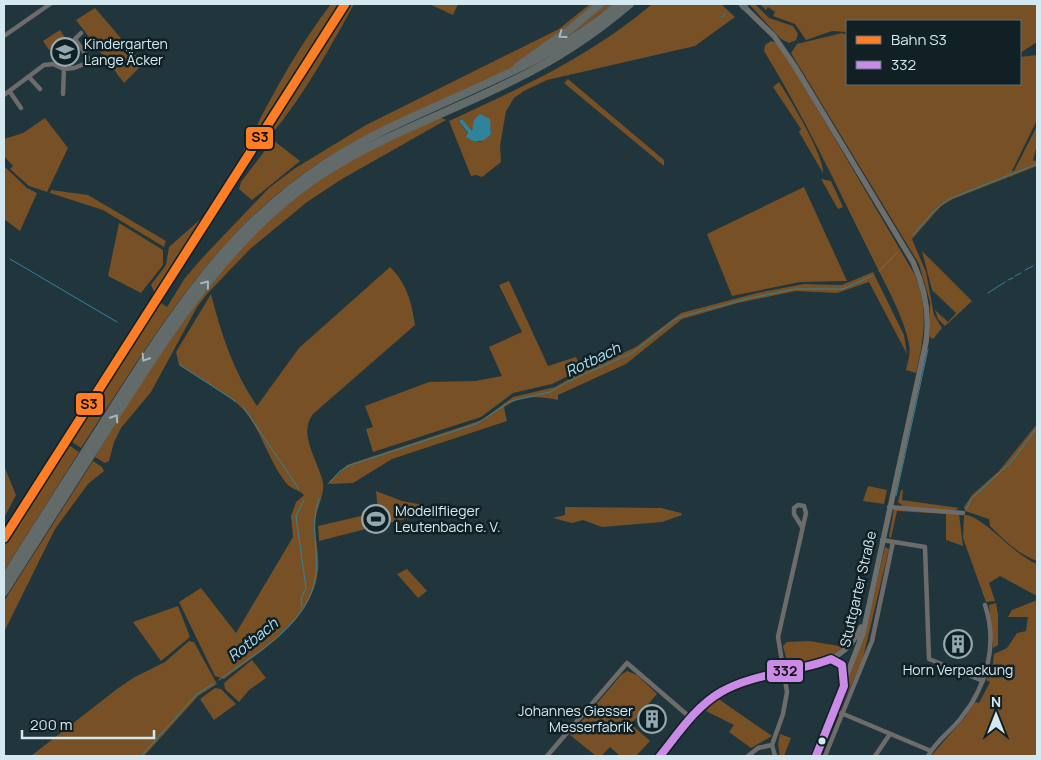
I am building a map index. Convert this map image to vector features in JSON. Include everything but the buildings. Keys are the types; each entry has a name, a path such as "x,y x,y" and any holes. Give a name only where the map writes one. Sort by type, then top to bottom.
{"highway":[{"path":"512,74 518,66 575,25 600,4"},
{"path":"4,579 176,310 232,241 280,196 343,153 398,125 512,74 576,37 619,4"},
{"path":"4,592 180,319 226,259 258,226 301,190 346,159 397,133 541,66 571,49 630,4"}],"main road":[{"name":"Stuttgarter Straße","path":"743,4 784,49 920,276 927,305 928,332 858,651 816,756"},
{"path":"660,756 709,700 729,687 831,659 853,641 866,616"},
{"path":"831,659 842,665 844,686"}],"street":[{"path":"4,36 49,4"},
{"path":"80,33 75,39 91,62"},
{"path":"4,95 40,67 49,64 64,69 74,68 100,58"},
{"path":"63,94 64,69"},
{"path":"29,77 40,90"},
{"path":"10,92 20,108"},
{"path":"775,756 772,745 786,701 785,673 778,637 806,510 803,505 798,505 795,506 793,512 802,527"},
{"path":"889,507 963,513"},
{"path":"882,540 924,548 929,659 983,681"},
{"path":"825,756 872,641 893,542"},
{"path":"928,756 962,717 983,681 989,666 990,640 988,614 985,605"},
{"path":"547,756 627,663 692,719"},
{"path":"841,713 931,751"},
{"path":"875,756 890,734"},
{"path":"748,756 758,748 772,745"}],"shaded area":[{"path":"331,4 340,4 240,158 293,60"},
{"path":"349,4 354,4 296,103 252,156"},
{"path":"429,4 458,4 453,15"},
{"path":"590,4 598,4 546,45 513,67 349,145 287,186 251,218 218,252 188,289 133,368 81,448 69,440 105,383 109,384 113,379 106,381 158,301 167,307 185,278 269,188 294,169 366,125 559,29"},
{"path":"604,4 613,4 581,28 535,57"},
{"path":"652,4 721,4 735,17 695,46 547,80 524,91 514,98 506,111 500,146 501,162 482,177 471,176 449,121 555,70 629,23","holes":["462,119 471,131 475,124 491,128 491,134 480,142 468,139 468,134 459,121"]},
{"path":"749,4 755,4 769,18 793,26 798,34 796,40 789,43 781,39"},
{"path":"760,4 1037,4 1037,42 1021,52 1021,20 846,20 846,32 832,31 806,40 795,24 773,16 775,12 768,7 766,10"},
{"path":"95,8 143,64 124,83 76,20"},
{"path":"60,30 66,39 49,50 43,41"},
{"path":"842,33 846,35 846,85 1021,85 1021,57 1037,55 1037,120 1012,171 1014,171 1037,126 1037,144 1033,161 1037,160 1037,166 953,199 941,206 912,239 926,272 934,315 942,328 933,339 930,337 930,302 919,264 791,53 797,44"},
{"path":"771,41 776,43 785,54 915,275 924,312 923,336 916,373 906,370 910,347 892,297 806,126 764,51 765,45"},
{"path":"568,79 664,160 664,166 564,83"},
{"path":"779,82 812,141 822,165 823,173 799,132 801,129 773,87"},
{"path":"440,117 446,120 342,179 307,202 250,249 197,307 151,392 121,428 114,442 109,461 105,463 95,457 142,381 192,308 248,241 280,211 330,173 376,147"},
{"path":"45,118 68,148 47,192 29,186 10,169 13,166 4,156 4,139 23,133"},
{"path":"273,140 300,161 252,200 239,189 241,182"},
{"path":"4,166 27,188 37,193 20,231 4,219"},
{"path":"821,179 831,181 843,207 838,209"},
{"path":"804,187 847,281 800,282 732,296 707,234"},
{"path":"51,190 88,195 166,241 164,247 103,210 50,193"},
{"path":"203,217 155,293 151,285 166,265 169,247"},
{"path":"119,223 163,250 163,265 141,293 108,276"},
{"path":"922,251 972,301 945,326 938,319 935,310 948,322 956,313 932,290"},
{"path":"390,267 404,286 415,325 313,414 309,422 307,431 310,448 323,483 315,519 318,571 312,594 304,609 280,636 224,679 215,676 179,602 201,588 236,633 293,537 291,516 296,502 304,495 286,483 274,465 250,418 243,409 179,365 176,352 211,294 229,353 257,406 299,348"},
{"path":"873,272 904,335 907,354 869,282 837,293 796,291 738,303 682,319 626,364 558,395 558,400 537,397 517,400 504,407 507,421 392,459 353,483 331,484 329,482 347,465 482,420 513,397 555,387 583,371 636,347 681,313 757,293 804,284 842,285"},
{"path":"509,281 548,366 576,357 582,369 552,384 513,393 481,417 373,452 366,429 373,427 365,406 429,382 475,381 502,376 489,347 522,332 499,285"},
{"path":"1037,424 1037,561 1024,555 1006,542 990,526 989,519 965,511 964,507 972,495 999,471"},
{"path":"67,444 79,452 4,571 4,542"},
{"path":"93,461 102,467 104,471 88,484 55,529 4,632 4,601"},
{"path":"4,466 16,495 4,518"},
{"path":"868,486 887,490 884,504 863,501"},
{"path":"901,490 903,490 902,500 959,508 954,511 903,506 898,502"},
{"name":"Modellflieger Leutenbach e. V.","path":"376,491 402,501 444,509 319,541 318,526 378,512"},
{"path":"565,507 661,508 681,513 682,515 662,522 602,527 583,520 572,523 553,518 565,515"},
{"path":"894,508 959,514 963,546 946,540 946,514 897,511 891,538 889,537"},
{"path":"964,515 971,516 980,521 1018,552 1037,564 1037,596 1000,576 989,583 995,601 986,602 963,538"},
{"path":"885,547 889,549 863,658 832,729 830,728 864,637"},
{"path":"407,569 427,591 418,598 397,574"},
{"path":"1037,600 1037,756 931,756 966,716 975,702 979,703 990,682 986,680 988,674 992,673 994,654 1007,648 1017,633 1026,631 1028,617 1008,617 1012,610"},
{"path":"996,603 998,645 993,648 989,605"},
{"path":"178,606 190,637 161,661 133,622"},
{"path":"189,641 194,642 217,684 198,696 144,756 31,756 117,689 133,678 165,662"},
{"path":"809,641 845,647 834,655 809,666 794,667 788,665 783,646 787,642"},
{"path":"252,660 266,678 249,690 239,702 225,689 224,683"},
{"path":"627,671 637,675 657,694 631,724 650,741 636,756 620,756 610,747 601,756 596,756 570,735 621,675"},
{"path":"215,688 221,689 236,704 214,720 200,699"},
{"path":"717,698 772,736 751,748 729,732 734,725 706,711"},
{"path":"780,734 791,738 784,756 780,756 778,744"}],"water":[{"path":"480,114 490,119 491,134 482,141 476,142 466,137 468,133 459,121 462,119 472,131 474,120"}],"waterway":[{"path":"722,17 725,14"},
{"path":"913,235 934,211 949,199 1037,164"},
{"path":"879,271 897,253"},
{"path":"10,259 117,322"},
{"path":"1025,270 1033,266"},
{"path":"1015,276 1021,273"},
{"name":"Rotbach","path":"328,484 340,471 350,465 476,424 511,401 550,392 569,381 632,353 674,320 683,316 750,298 795,289 843,289 872,276"},
{"path":"1008,280 1013,278"},
{"path":"988,293 1005,282"},
{"path":"896,496 928,349"},
{"path":"180,365 235,401"},
{"path":"244,408 299,489"},
{"path":"966,510 971,499 1011,462 1037,428"},
{"name":"Rotbach","path":"219,680 280,635 304,607 312,590 316,572 315,518 319,499"},
{"path":"302,607 301,599 306,588 296,516 304,500"},
{"name":"Rotbach","path":"141,756 197,694 213,684"}],"rail line":[{"name":"S3","path":"4,538 345,4"}],"transit line":[{"name":"332","path":"660,756 695,713 721,692 747,681 831,659 842,665 844,686 816,756"}],"place":[{"name":"Kindergarten Lange Äcker","path":"65,52"},
{"name":"Modellflieger Leutenbach e. V.","path":"376,519"},
{"name":"Horn Verpackung","path":"958,644"},
{"name":"Johannes Giesser Messerfabrik","path":"652,719"}]}
